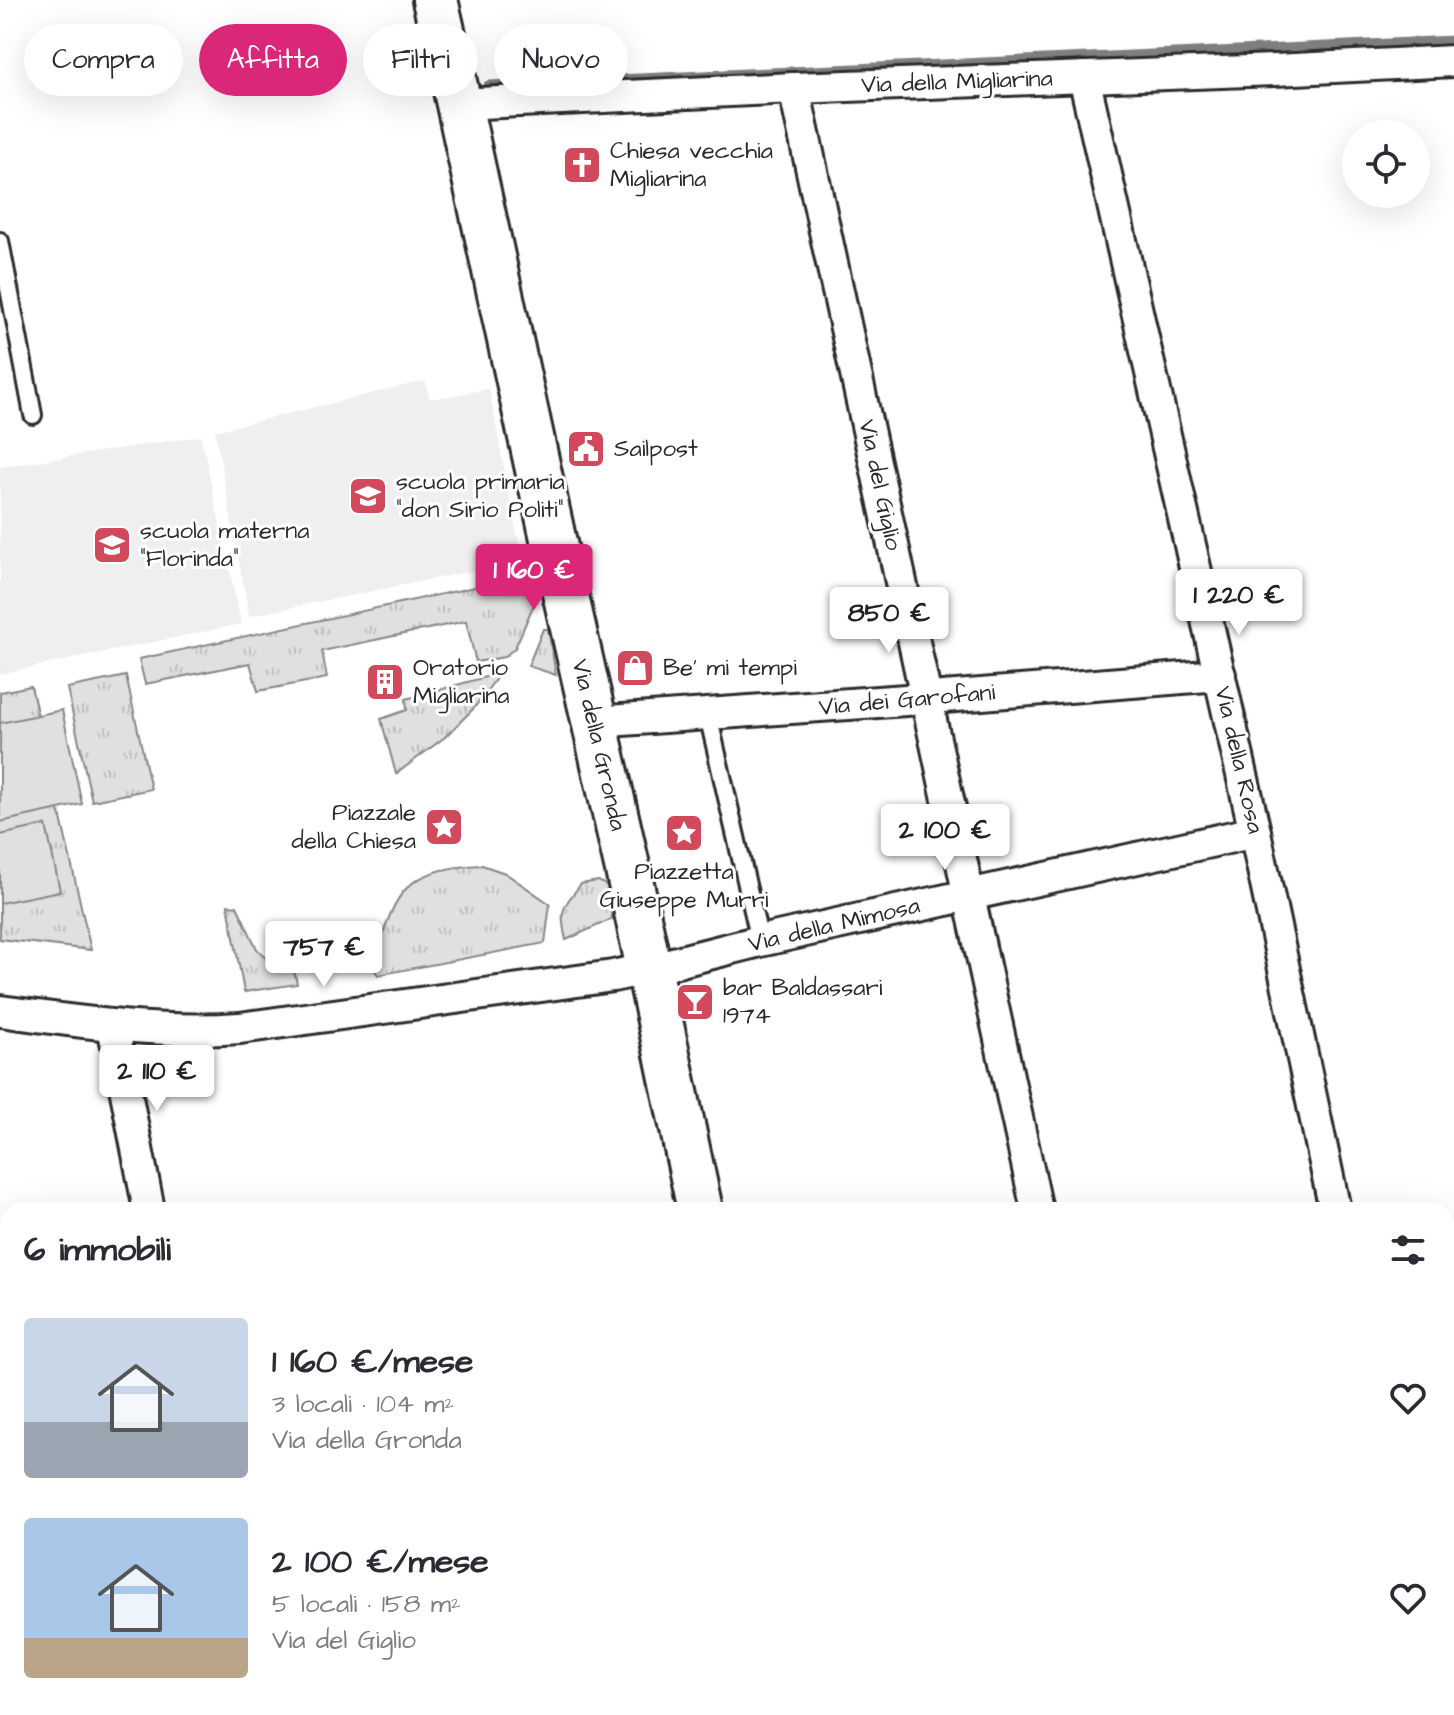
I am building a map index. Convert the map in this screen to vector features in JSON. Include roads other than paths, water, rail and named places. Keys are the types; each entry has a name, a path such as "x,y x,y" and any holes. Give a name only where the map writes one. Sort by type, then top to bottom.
{"street":[{"name":"Via della Gronda","path":"435,0 698,1202"},
{"name":"Via della Migliarina","path":"459,104 1454,61"},
{"name":"Via della Rosa","path":"1084,77 1255,832 1333,1202"},
{"name":"Via del Giglio","path":"794,88 1035,1202"},
{"name":"Via dei Garofani","path":"594,722 1220,675"},
{"name":"Via della Mimosa","path":"0,1011 113,1026 183,1030 240,1028 613,976 1255,832"},
{"path":"113,1026 147,1202"}],"lane":[{"path":"0,241 33,415"},
{"path":"708,715 760,941"}],"waterway":[{"path":"488,85 1454,40"}],"place":[{"name":"Chiesa vecchia Migliarina","path":"582,165"},
{"name":"Sailpost","path":"586,449"},
{"name":"scuola primaria \"don Sirio Politi\"","path":"368,496"},
{"name":"scuola materna \"Florinda\"","path":"112,545"},
{"name":"Be' mi tempi","path":"635,668"},
{"name":"Oratorio Migliarina","path":"385,682"},
{"name":"Piazzale della Chiesa","path":"444,827"},
{"name":"Piazzetta Giuseppe Murri","path":"684,833"},
{"name":"bar Baldassari 1974","path":"695,1002"}]}
